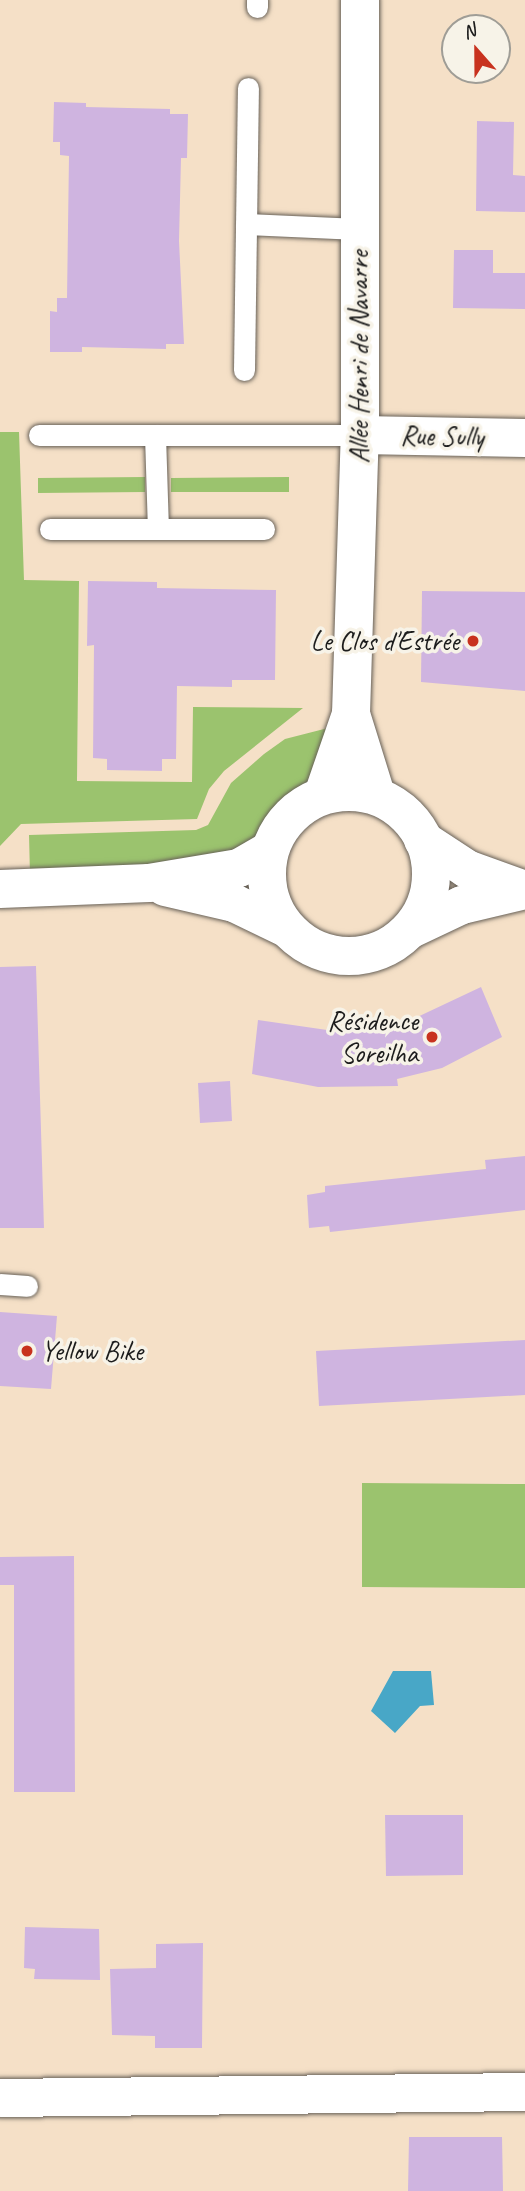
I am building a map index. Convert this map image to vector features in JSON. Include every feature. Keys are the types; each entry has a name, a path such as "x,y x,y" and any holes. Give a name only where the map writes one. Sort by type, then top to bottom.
{"street":[{"name":"Allée Henri de Navarre","path":"323,795 351,714 360,435 360,0"},
{"name":"Rue Sully","path":"360,435 525,438"},
{"name":"Allée Henri de Navarre","path":"351,714 376,795"},
{"path":"286,928 271,905 264,874 269,851 289,817 323,795 349,791 376,795 400,807 424,839 467,869 524,890"},
{"path":"411,929 425,905 432,878 424,839"},
{"path":"0,889 149,883 239,868 269,851"},
{"path":"149,883 234,903 286,928 308,946 334,955 362,956 388,946 411,929 462,905 524,890"},
{"path":"0,2098 525,2092"}],"lane":[{"path":"244,370 248,88"},
{"path":"246,225 359,229"},
{"path":"39,435 360,435"},
{"path":"155,435 158,529"},
{"path":"50,528 264,529"},
{"path":"0,1284 27,1286"}],"green space":[{"path":"0,432 19,432 24,580 79,581 77,781 192,782 193,707 303,708 224,771 209,789 197,819 21,824 0,846"},
{"path":"145,477 145,492 38,493 38,478"},
{"path":"289,477 289,492 171,492 171,478"},
{"path":"328,728 305,792 282,809 260,840 230,858 30,875 29,835 196,830 208,825 231,783 264,754 285,739"},
{"path":"362,1483 525,1484 525,1588 362,1587"}],"water":[{"path":"393,1671 431,1671 434,1705 420,1706 395,1733 371,1711"}],"building":[{"path":"54,102 86,103 86,107 170,109 170,114 188,114 187,158 181,158 179,241 184,344 166,344 166,349 82,347 82,352 50,352 50,311 57,312 57,298 67,298 69,156 60,155 60,142 53,142"},
{"path":"477,121 514,122 513,175 525,176 525,212 476,211"},
{"path":"454,250 493,250 493,273 525,273 525,309 453,308"},
{"path":"88,581 157,582 157,588 276,590 275,680 232,680 232,687 177,686 176,759 162,759 162,771 107,770 107,759 93,758 94,645 87,646"},
{"name":"Le Clos d'Estrée","path":"422,591 525,592 525,691 421,682"},
{"path":"36,966 44,1228 0,1228 0,967"},
{"name":"Résidence Soreilha","path":"481,987 502,1037 442,1068 397,1079 398,1086 318,1087 252,1074 258,1020 334,1031 411,1020"},
{"path":"230,1081 232,1121 200,1123 198,1083"},
{"path":"525,1156 525,1210 330,1232 329,1226 309,1228 307,1195 325,1192 325,1186 486,1169 485,1160"},
{"name":"Yellow Bike","path":"0,1312 57,1316 51,1389 0,1386"},
{"path":"525,1340 525,1395 319,1406 316,1351"},
{"path":"74,1556 75,1792 14,1792 14,1585 0,1585 0,1557"},
{"path":"385,1815 463,1815 463,1875 386,1876"},
{"path":"25,1927 99,1929 100,1980 34,1979 35,1969 24,1968"},
{"path":"203,1943 202,2048 155,2048 155,2036 112,2035 110,1969 156,1968 156,1944"},
{"path":"409,2137 502,2137 503,2191 408,2191"}],"place":[{"name":"Le Clos d'Estrée","path":"473,641"},
{"name":"Résidence Soreilha","path":"432,1037"},
{"name":"Yellow Bike","path":"27,1351"}]}
